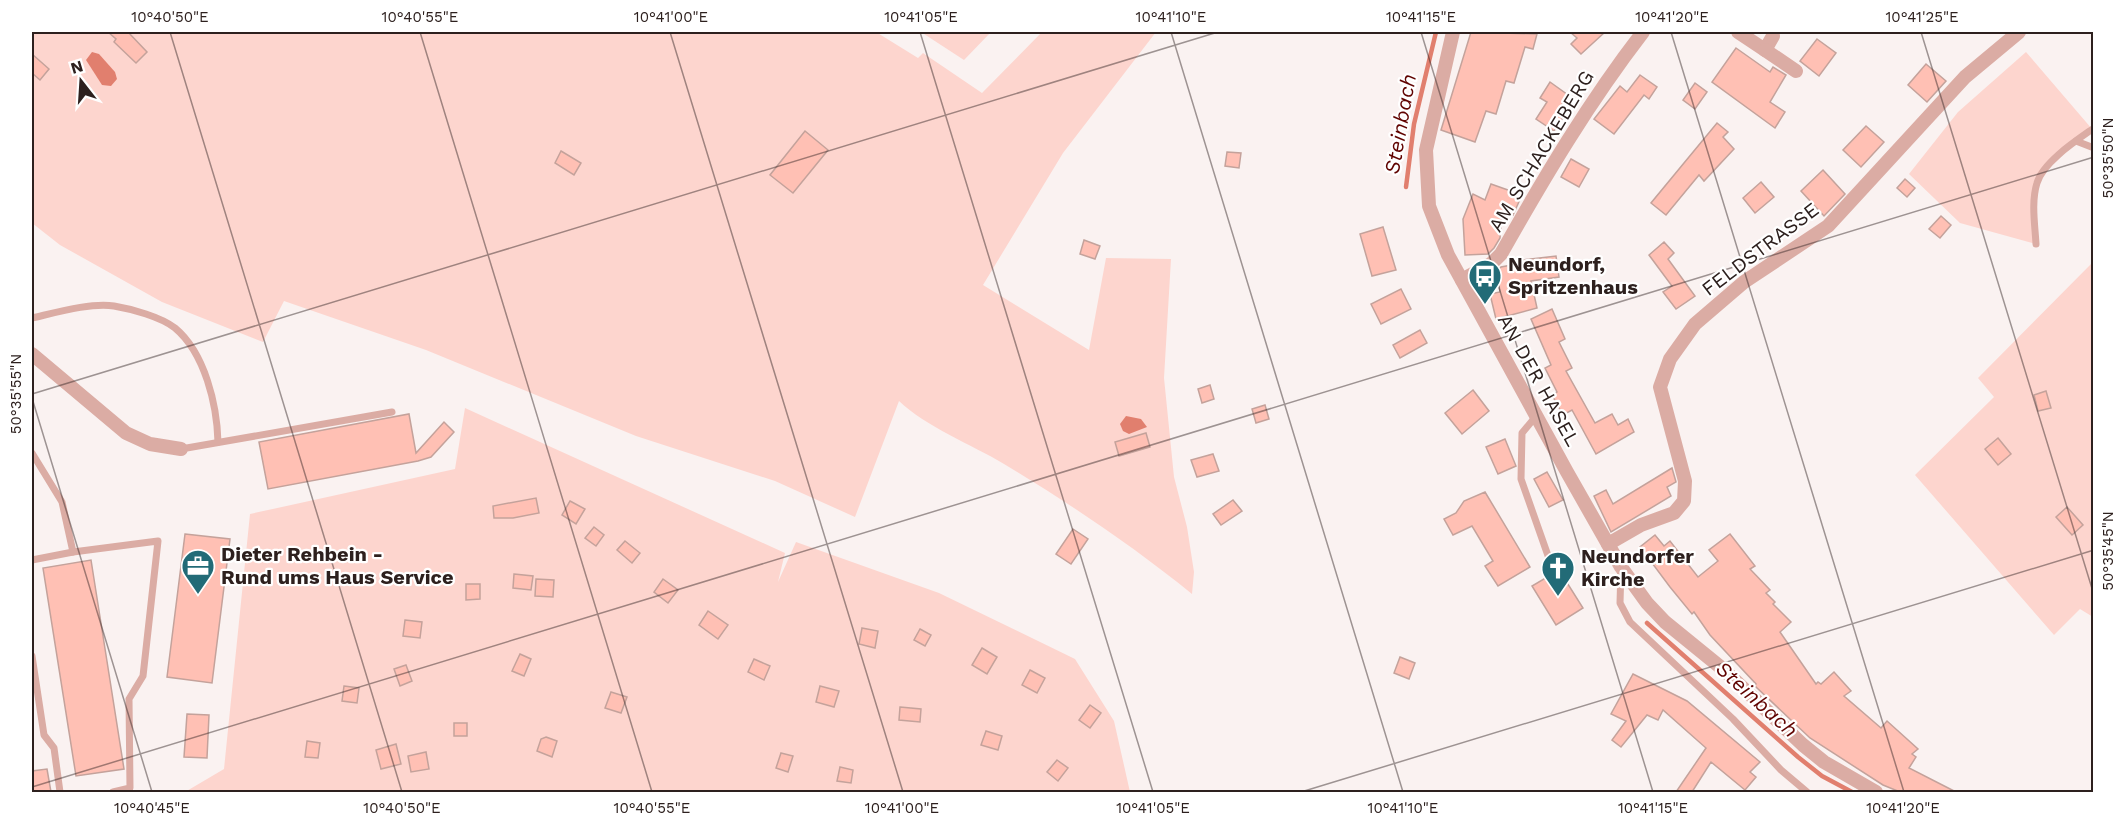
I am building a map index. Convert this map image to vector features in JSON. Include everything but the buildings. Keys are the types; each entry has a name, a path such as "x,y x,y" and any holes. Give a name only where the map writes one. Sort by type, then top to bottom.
{"street":[{"name":"AN DER HASEL","path":"1453,32 1426,150 1427,186 1434,226 1608,544 1637,591 1665,622 1724,670 1824,762 1876,792"},
{"name":"AM SCHACKEBERG","path":"1462,280 1491,264 1502,254 1568,138 1601,87 1643,32"},
{"path":"1738,32 1796,71"},
{"name":"FELDSTRASSE","path":"1608,544 1641,525 1674,513 1684,501 1686,481 1660,387 1670,359 1695,324 1744,282 1828,226 1965,77 2019,32"},
{"path":"1765,50 1776,34"},
{"path":"32,354 126,433 150,444 181,449"}],"lane":[{"path":"2036,244 2034,205 2037,183 2058,155 2094,128"},
{"path":"2076,141 2094,148"},
{"path":"32,318 112,306 164,322 176,329 198,362 213,395 218,442"},
{"path":"181,449 392,412"},
{"path":"1537,415 1522,433 1521,479 1552,567"},
{"path":"32,453 62,502 73,552"},
{"path":"32,560 158,541 143,676 129,699 130,788 113,792"},
{"path":"1621,567 1620,603 1630,622 1733,719 1781,770 1808,792"},
{"path":"32,656 44,735 54,748 60,792"}],"shaded area":[{"path":"32,32 876,32 918,58 923,53 982,93 1042,32 1156,32 1063,153 983,285 1089,350 1106,258 1171,259 1164,378 1174,477 1187,527 1194,572 1192,594 1124,542 1076,510 1004,464 922,419 899,401 855,517 775,481 636,436 426,350 284,301 263,342 162,302 60,245 32,223"},
{"path":"921,32 991,32 964,60"},
{"path":"92,52 99,54 115,72 117,79 111,86 102,85 86,60"},
{"path":"2026,52 2092,129 2058,155 2037,183 2036,244 1960,223 1909,174 1958,112"},
{"path":"2093,262 2093,617 2080,609 2054,635 1915,475 1994,397 1978,378"},
{"path":"465,408 785,553 778,582 796,542 939,593 1075,659 1114,721 1130,792 185,792 224,769 250,514 455,469"},
{"path":"1126,416 1141,419 1147,427 1129,434 1123,431 1120,424"}],"waterway":[{"name":"Steinbach","path":"1406,187 1414,124 1436,32"},
{"name":"Steinbach","path":"1647,623 1798,757 1822,776 1852,792"}],"place":[{"name":"Neundorf, Spritzenhaus","path":"1485,305"},
{"name":"Dieter Rehbein - Rund ums Haus Service","path":"198,595"},
{"name":"Neundorfer Kirche","path":"1558,597"}]}
